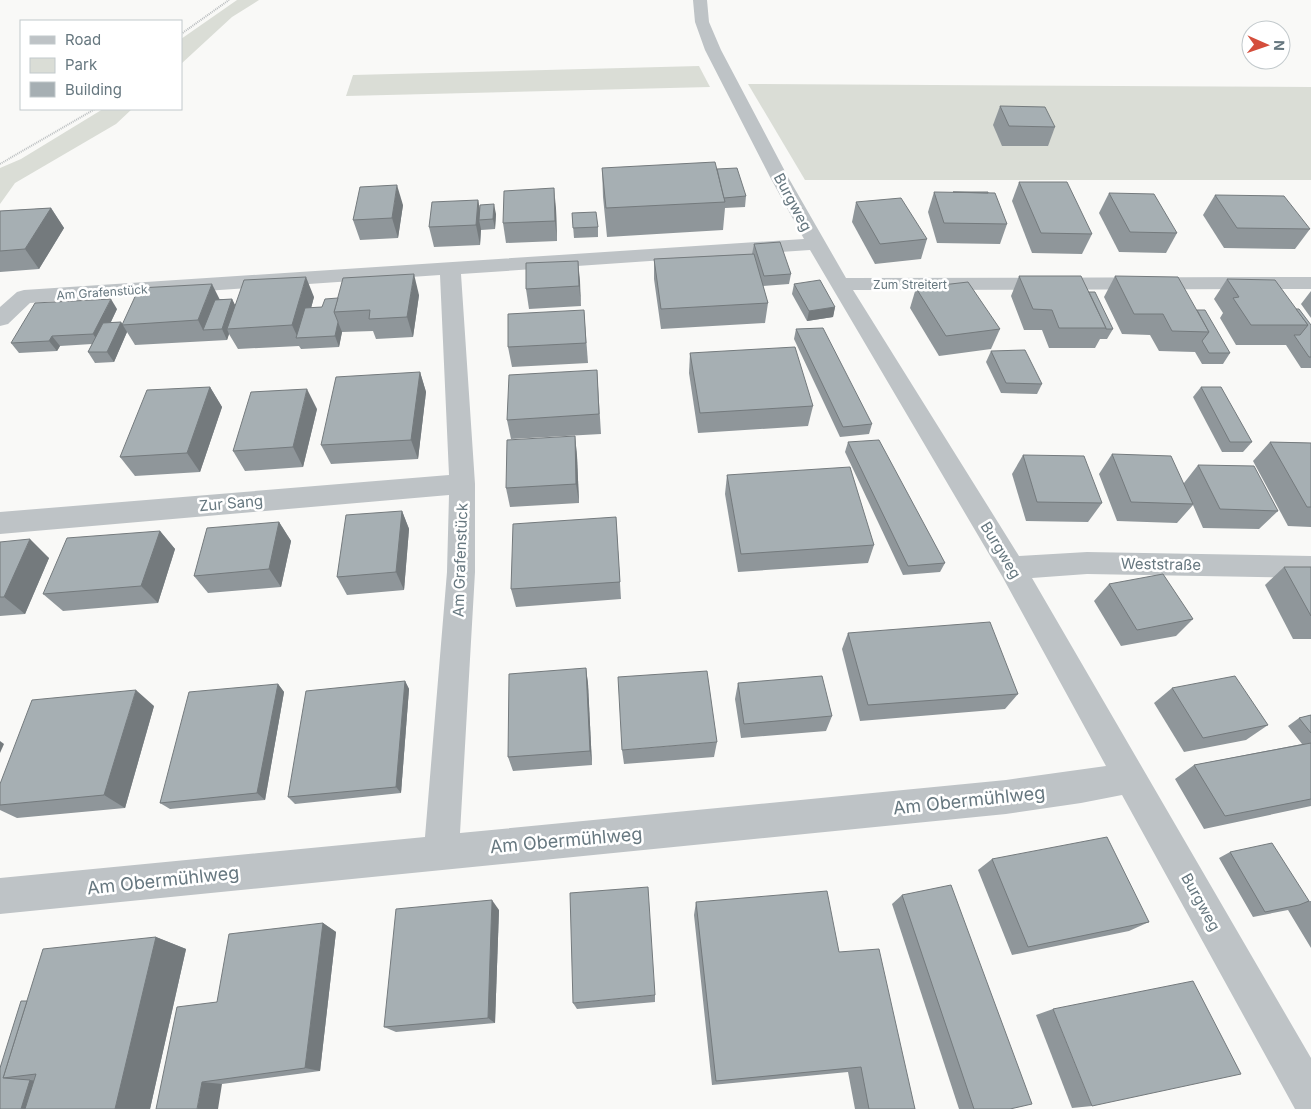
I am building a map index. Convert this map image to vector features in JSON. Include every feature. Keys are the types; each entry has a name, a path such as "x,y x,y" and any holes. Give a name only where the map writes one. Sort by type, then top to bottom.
{"street":[{"name":"Burgweg","path":"700,0 702,22 713,50 778,177 839,284 1012,568 1311,1097"},
{"name":"Am Grafenstück","path":"0,319 24,297 816,244"},
{"name":"Am Grafenstück","path":"441,852 461,572 462,484 450,269"},
{"name":"Zum Streitert","path":"839,284 1311,283"},
{"name":"Zur Sang","path":"0,523 462,484"},
{"name":"Weststraße","path":"1012,568 1087,563 1311,567"},
{"name":"Am Obermühlweg","path":"0,896 1006,798 1081,787 1130,776"}],"path":[{"path":"182,33 230,0"},
{"path":"0,164 93,110"}],"green space":[{"path":"237,0 259,0 232,17 182,63 182,38"},
{"path":"699,66 710,87 346,96 353,75"},
{"path":"748,84 1311,87 1311,180 805,180"},
{"path":"101,110 131,110 116,124 15,183 0,204 0,168 21,159"}],"building":[{"path":"1000,106 1045,107 1055,127 1009,126"},
{"path":"715,162 725,202 606,208 602,168"},
{"path":"737,168 746,196 724,198 717,169"},
{"path":"1019,182 1067,182 1092,234 1041,233"},
{"path":"397,185 392,218 353,220 360,187"},
{"path":"554,188 555,221 503,223 504,191"},
{"path":"934,192 995,193 1007,224 944,223"},
{"path":"954,192 988,192 988,193"},
{"path":"1109,193 1154,194 1177,233 1130,232"},
{"path":"1215,195 1284,196 1310,229 1237,228"},
{"path":"901,198 927,239 880,244 856,202"},
{"path":"478,200 476,225 429,227 432,202"},
{"path":"494,204 493,219 479,220 480,205"},
{"path":"51,208 25,249 0,251 0,211"},
{"path":"596,212 598,227 573,228 572,213"},
{"path":"780,242 791,274 764,276 754,244"},
{"path":"754,254 768,303 661,309 654,259"},
{"path":"578,261 579,286 526,289 526,263"},
{"path":"414,274 407,317 369,319 370,310 334,312 343,278"},
{"path":"1019,276 1081,276 1106,328 1059,328 1052,310 1033,309"},
{"path":"1115,276 1178,277 1209,332 1172,331 1163,314 1134,314"},
{"path":"306,277 292,325 227,329 244,280"},
{"path":"1227,279 1275,280 1308,325 1251,325 1233,298 1239,297"},
{"path":"820,280 835,307 809,311 794,284"},
{"path":"968,282 1000,329 946,336 916,288"},
{"path":"212,284 198,320 122,325 139,288"},
{"path":"1089,292 1095,292 1113,329 1106,329"},
{"path":"338,298 334,312 338,322 335,336 296,338 305,308 322,307 325,299"},
{"path":"111,299 93,334 52,336 49,341 11,343 35,303"},
{"path":"232,299 222,329 203,330 215,300"},
{"path":"1296,309 1299,309 1311,325 1311,357 1309,357 1294,335 1300,335 1308,325"},
{"path":"584,310 586,343 508,347 508,314"},
{"path":"1197,310 1205,310 1230,353 1209,353 1202,341 1209,332"},
{"path":"121,322 107,352 88,352 103,323"},
{"path":"823,328 872,424 843,427 796,329"},
{"path":"795,347 813,406 700,413 690,353"},
{"path":"1025,350 1042,384 1006,383 991,351"},
{"path":"597,370 599,414 507,420 509,375"},
{"path":"420,372 411,440 321,445 336,377"},
{"path":"210,387 187,453 120,457 147,390"},
{"path":"1201,387 1221,387 1252,442 1230,442"},
{"path":"307,389 293,447 233,451 251,392"},
{"path":"575,436 576,484 506,488 507,440"},
{"path":"879,440 945,563 908,566 848,442"},
{"path":"1270,442 1311,443 1311,507 1307,507"},
{"path":"1112,454 1171,456 1193,504 1131,502"},
{"path":"1023,455 1084,456 1102,503 1037,502"},
{"path":"1198,465 1254,466 1278,511 1220,509"},
{"path":"850,467 874,545 741,554 727,475"},
{"path":"402,511 396,572 337,577 346,515"},
{"path":"616,517 620,582 511,589 513,524"},
{"path":"279,522 269,569 194,576 207,528"},
{"path":"160,531 141,586 43,594 67,538"},
{"path":"30,539 4,597 0,597 0,542"},
{"path":"1284,567 1311,567 1311,616"},
{"path":"1163,574 1193,619 1137,630 1109,584"},
{"path":"990,622 1018,694 868,705 848,633"},
{"path":"586,668 590,751 508,757 509,674"},
{"path":"707,671 717,742 622,750 618,677"},
{"path":"822,676 832,716 744,724 738,683"},
{"path":"1235,676 1268,725 1203,738 1172,688"},
{"path":"405,681 396,787 288,797 306,691"},
{"path":"278,684 257,793 160,803 189,692"},
{"path":"136,690 104,795 0,805 0,784 32,700"},
{"path":"1311,715 1311,733 1299,718"},
{"path":"1311,743 1311,799 1225,816 1194,765"},
{"path":"1107,837 1149,922 1028,947 992,859"},
{"path":"1272,843 1309,901 1265,912 1230,852"},
{"path":"951,885 1032,1104 1010,1109 974,1109 902,895"},
{"path":"648,887 655,995 573,1003 570,893"},
{"path":"827,891 839,952 879,949 915,1109 869,1109 861,1067 716,1081 696,902"},
{"path":"492,900 488,1018 384,1027 396,909"},
{"path":"323,923 305,1068 202,1082 197,1109 156,1109 177,1007 217,1002 229,934"},
{"path":"156,937 115,1109 25,1109 36,1074 3,1078 43,949"},
{"path":"1193,981 1241,1074 1092,1106 1053,1009"},
{"path":"21,1001 27,1001 3,1078 30,1080 21,1109 0,1109 0,1068"}]}
